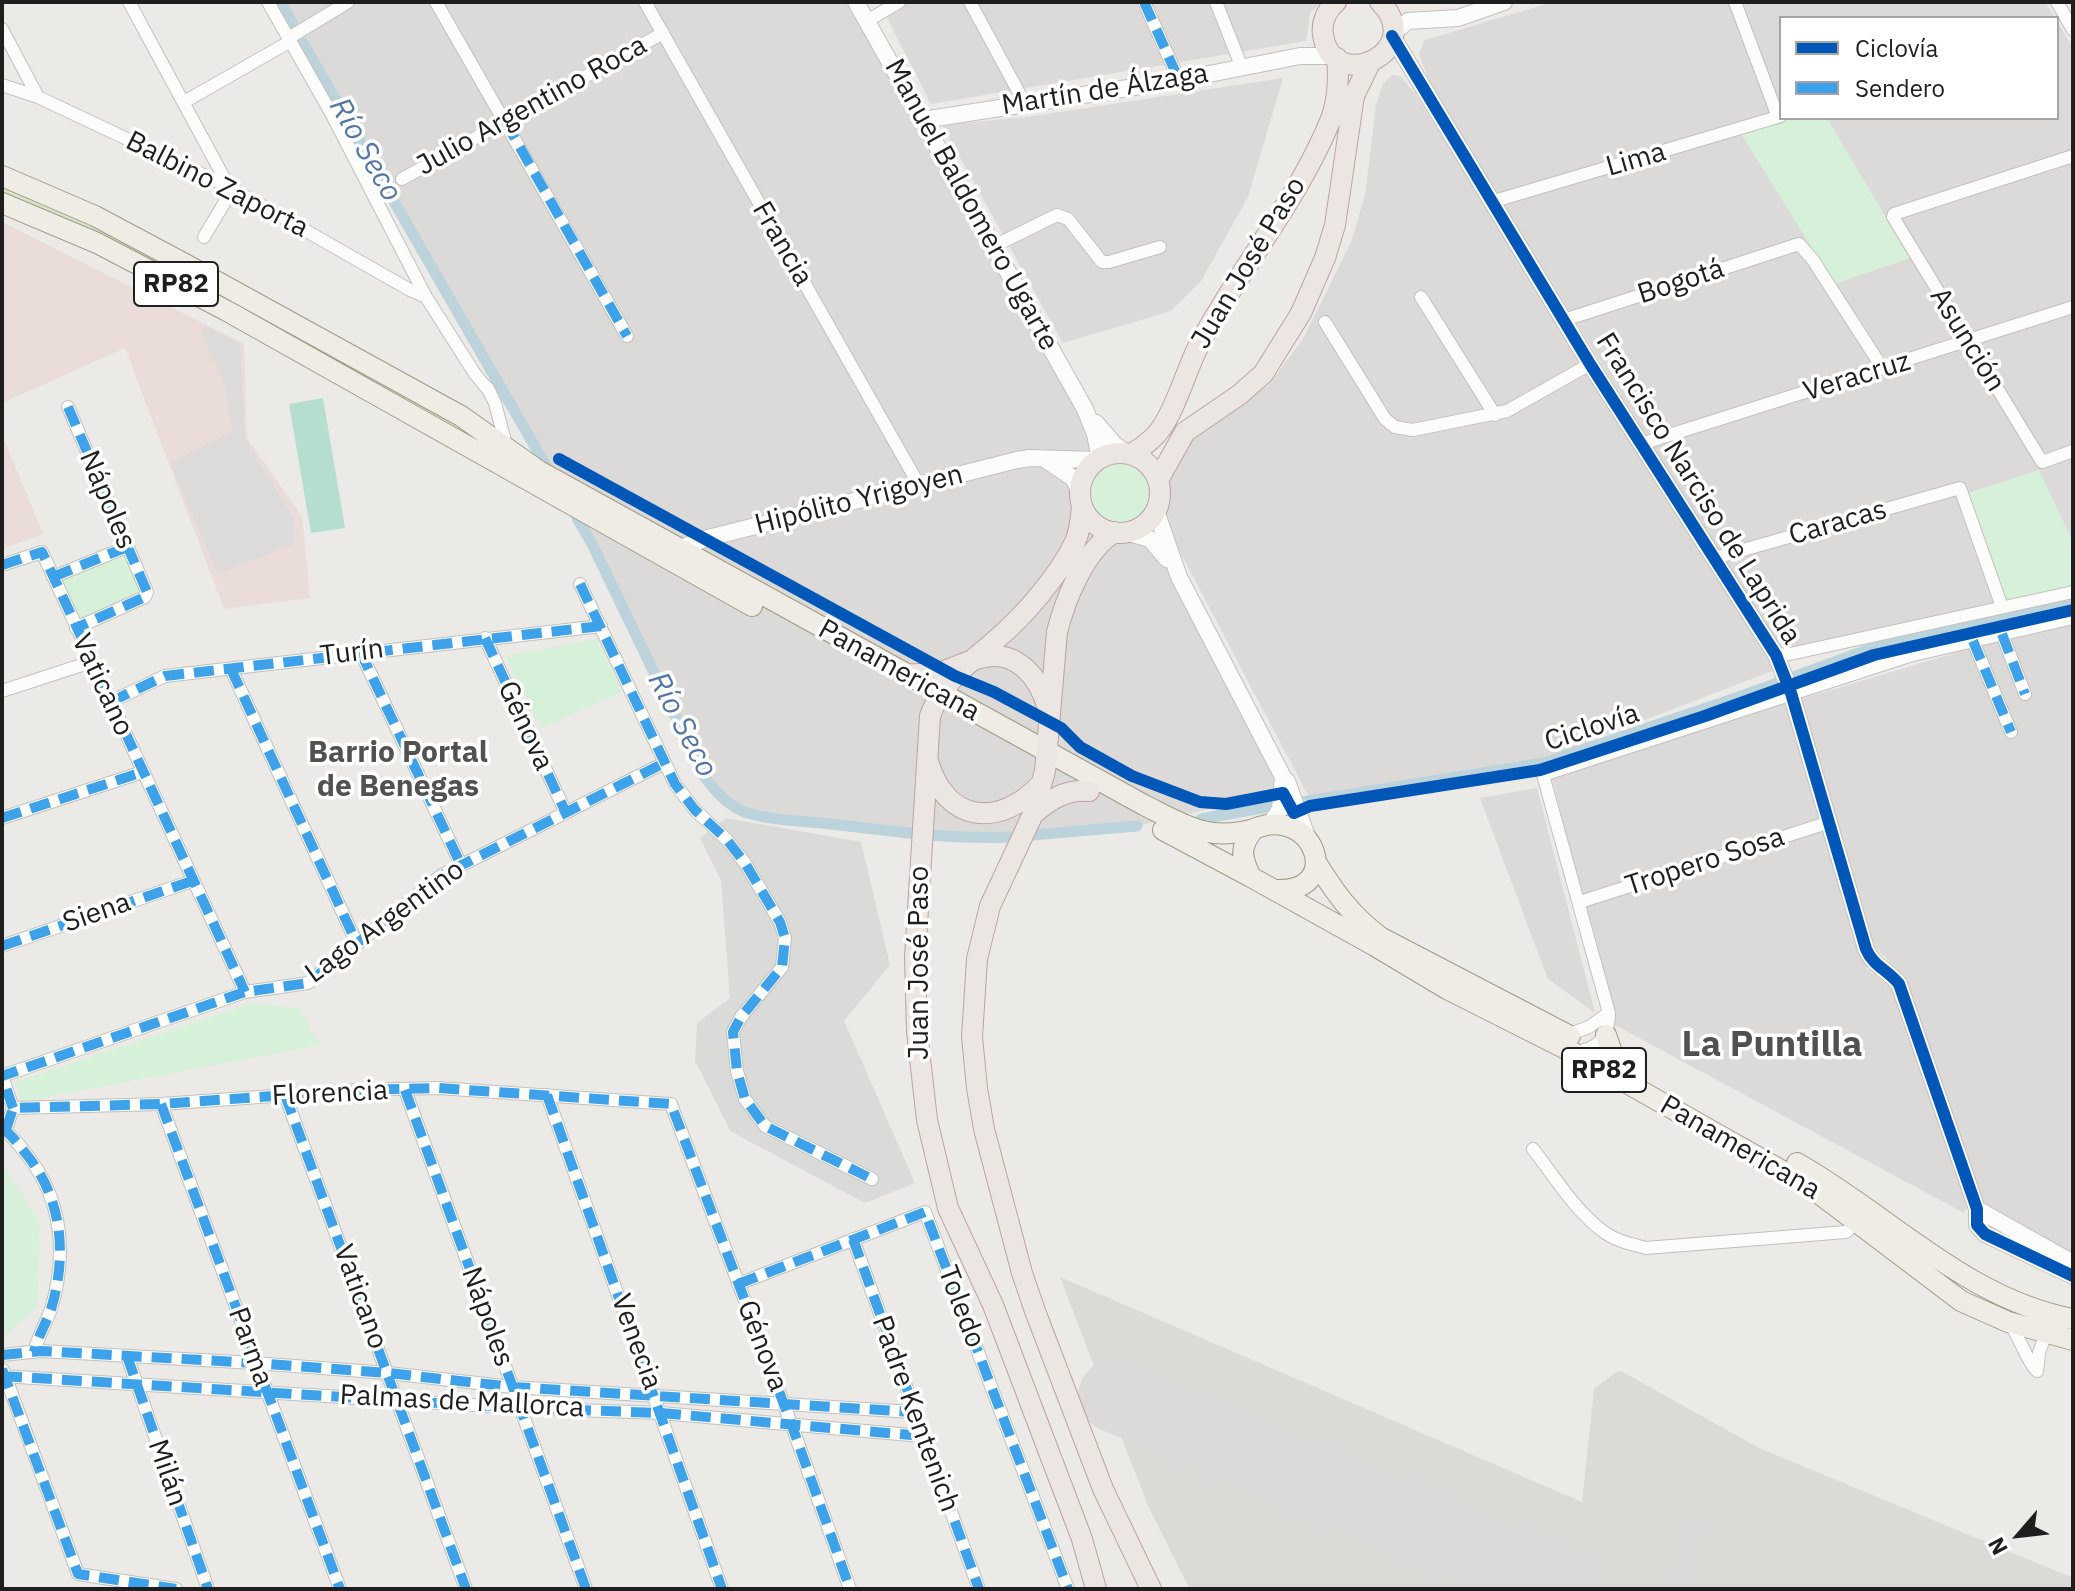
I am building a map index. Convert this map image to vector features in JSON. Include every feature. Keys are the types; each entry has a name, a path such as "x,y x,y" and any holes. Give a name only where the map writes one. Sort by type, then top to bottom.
{"highway":[{"path":"1382,5 1392,22 1396,41"},
{"name":"Juan José Paso","path":"1130,454 1157,434 1168,418 1202,339 1269,232 1322,137 1336,100 1335,57 1326,45 1330,11"},
{"name":"Juan José Paso","path":"1158,480 1185,432 1239,395 1263,374 1301,313 1325,258 1335,225 1354,96 1374,61 1396,41"},
{"path":"1335,57 1349,64 1374,61"},
{"path":"1113,453 1130,454 1145,461 1158,480 1160,497 1156,511 1140,527 1121,532 1095,524 1081,499 1083,477 1098,459 1113,453"},
{"name":"Juan José Paso","path":"1081,499 1076,540 1042,590 1008,630 966,663 937,700 926,754 915,957 917,1032 927,1120 940,1180 955,1227 993,1305 1044,1438 1082,1539 1096,1589"},
{"name":"Juan José Paso","path":"1121,532 1104,539 1095,551 1078,577 1061,617 1044,768 1033,814 983,927 973,996 972,1037 984,1129 1035,1311 1103,1489 1151,1589"},
{"path":"906,675 933,673 993,656 1020,663 1039,684 1051,716"},
{"path":"926,754 930,770 945,794 970,811 992,814 1008,811 1027,798 1044,768"},
{"path":"1033,814 1065,793 1089,791"}],"main road":[{"path":"2,201 5,177 95,216 232,302 461,416 572,501"},
{"name":"RP82","path":"2,201 232,302 255,327 544,480"},
{"name":"Panamericana","path":"572,501 677,549 906,675 937,700"},
{"name":"Panamericana","path":"572,501 937,700 1044,768 1275,890 1447,989 1584,1042 1607,1044 1615,1061 1846,1192 1967,1279 2014,1302 2073,1319"},
{"name":"Panamericana","path":"1044,768 1194,830 1234,835 1280,824 1297,829 1342,904 1380,937 1584,1042 1809,1186 1859,1221 1947,1292 1975,1309 2047,1335 2073,1340"},
{"path":"1251,877 1241,850 1244,841 1262,827"},
{"path":"1275,890 1303,886 1313,876 1313,852"}],"street":[{"path":"129,2 229,187 229,195 204,237"},
{"path":"268,2 295,35 331,113 426,297 490,392"},
{"path":"184,102 348,2"},
{"path":"436,2 627,336"},
{"name":"Francia","path":"645,2 919,485"},
{"name":"Manuel Baldomero Ugarte","path":"856,2 1085,409 1095,434 1098,459"},
{"path":"867,21 899,2"},
{"path":"970,2 1024,102"},
{"path":"1144,2 1179,80"},
{"path":"1216,2 1242,68"},
{"path":"1735,2 1779,117"},
{"path":"2057,2 2072,28"},
{"path":"1382,5 1449,12 1500,3"},
{"path":"1396,41 1399,26 1412,20 1450,19 1500,3"},
{"name":"Martín de Álzaga","path":"1287,59 1308,48 1330,11"},
{"path":"2,29 38,97"},
{"name":"Julio Argentino Roca","path":"402,179 663,33"},
{"name":"Francisco Narciso de Laprida","path":"1396,41 1590,364 1776,655 1791,693 1866,949 1877,966 1899,984 1977,1209 1977,1225 1985,1234 2073,1276"},
{"name":"Martín de Álzaga","path":"923,120 1179,80 1287,59 1335,57"},
{"name":"Francisco Narciso de Laprida","path":"1374,61 1393,60 1421,85"},
{"name":"Balbino Zaporta","path":"2,85 38,97 229,187 426,297"},
{"path":"331,113 490,392 509,453"},
{"name":"Lima","path":"1491,202 1779,117"},
{"name":"Asunción","path":"2073,156 1894,214 1893,217 2042,462 2073,451"},
{"path":"994,246 1057,215 1068,219 1102,262 1160,247"},
{"name":"Bogotá","path":"1564,320 1799,244 1813,260 1883,369"},
{"path":"1421,297 1495,415"},
{"name":"Veracruz","path":"1641,444 2073,307"},
{"path":"1325,322 1385,419 1395,427 1413,430 1495,415 1590,364"},
{"name":"Nápoles","path":"68,407 147,592 145,597 76,628"},
{"name":"Manuel Baldomero Ugarte","path":"1085,409 1108,438 1130,454"},
{"path":"1041,458 1066,472 1081,499"},
{"name":"Hipólito Yrigoyen","path":"677,549 708,538 1017,460 1098,459"},
{"name":"Caracas","path":"1715,558 1960,488 2002,607"},
{"path":"1156,511 1179,577 1283,777 1280,809 1262,827"},
{"path":"1121,532 1150,539 1179,577"},
{"path":"53,577 127,547"},
{"name":"Vaticano","path":"2,565 42,552 245,992"},
{"path":"580,584 675,784 745,863 780,922 785,938 782,967 741,1017 733,1032 737,1071 745,1099 765,1126 872,1179"},
{"path":"1776,655 2073,592"},
{"path":"1609,1013 1543,775 1909,656 2073,618"},
{"name":"Turín","path":"110,702 165,676 360,651 601,626"},
{"path":"2002,634 2025,694"},
{"name":"Génova","path":"485,638 566,813"},
{"path":"1973,641 2011,732"},
{"path":"360,651 461,865"},
{"path":"2,691 91,662"},
{"path":"231,669 357,944"},
{"name":"Lago Argentino","path":"2,1076 245,992 308,983 442,875 664,763"},
{"path":"1278,766 1285,776 1313,852"},
{"path":"2,818 143,772"},
{"name":"Tropero Sosa","path":"1580,902 1830,822"},
{"name":"Siena","path":"2,946 192,881"},
{"path":"1584,1042 1609,1013"},
{"path":"1584,1042 1589,1027 1609,1013"},
{"path":"2,1076 13,1108 4,1129 37,1167 49,1189 59,1220 61,1257 57,1283 51,1309 34,1352"},
{"name":"Florencia","path":"13,1108 161,1104 438,1088 671,1104"},
{"name":"Nápoles","path":"405,1090 586,1589"},
{"name":"Vaticano","path":"285,1095 466,1589"},
{"name":"Venecia","path":"547,1095 722,1589"},
{"name":"Parma","path":"161,1104 340,1589"},
{"name":"Génova","path":"671,1104 850,1589"},
{"path":"1533,1149 1565,1191 1605,1233 1646,1248 1846,1232 1859,1221"},
{"path":"1977,1209 2073,1263"},
{"name":"Toledo","path":"738,1284 925,1212 1068,1589"},
{"name":"Padre Kentenich","path":"853,1239 979,1589"},
{"path":"2008,1322 2037,1371 2039,1353 2047,1335 2047,1312"},
{"name":"Palmas de Mallorca","path":"2,1355 34,1352 255,1363 513,1387 913,1412"},
{"name":"Milán","path":"127,1356 208,1589"},
{"path":"3,1373 78,1574 176,1589"},
{"name":"Palmas de Mallorca","path":"3,1373 520,1408 661,1413 922,1436"}],"shaded area":[{"path":"281,2 856,2 1179,577 1278,766 1275,793 1137,826 982,838 787,819 743,812 732,805 704,776 593,546"},
{"path":"879,2 1322,2 1310,13 1306,41 931,104"},
{"path":"1553,2 2045,2 2054,16 1779,16 1779,120 2059,120 2059,24 2073,48 2073,587 1800,646 1784,646 1769,636 1432,88 1419,54 1425,40"},
{"path":"1392,75 1400,76 1415,93 1775,670 1543,759 1309,797 1179,550 1162,511 1165,485 1175,452 1268,386 1303,339 1352,240 1365,195 1376,105 1383,84"},
{"path":"1283,78 1248,197 1201,281 1171,311 1063,343 942,125 1027,117"},
{"path":"2,222 244,344 247,438 302,516 310,598 224,609 125,348 2,403"},
{"path":"205,326 240,344 245,439 294,520 294,544 218,574 170,463 232,432 224,383 201,332"},
{"path":"2,434 43,534 2,549"},
{"path":"2073,625 2073,1255 1983,1205 1905,977 1873,945 1801,699 1968,649"},
{"path":"1787,700 1860,952 1867,969 1894,990 1970,1202 1964,1213 1613,1024 1552,778"},
{"path":"1537,788 1595,1013 1548,979 1480,798"},
{"path":"726,818 861,842 890,965 844,1021 915,1183 865,1203 730,1131 695,1061 697,1023 730,998 721,881 700,838"},
{"path":"1060,1277 1582,1502 1594,1389 1621,1371 1759,1448 2073,1578 2073,1589 1190,1589 1148,1506"}],"green space":[{"path":"1787,120 1828,120 1910,258 1834,284 1742,135"},
{"path":"2,182 243,302 1117,800 57,215 2,193"},
{"path":"323,398 345,528 311,533 289,404"},
{"path":"1114,462 1126,462 1143,471 1150,482 1150,506 1143,517 1126,526 1114,526 1102,521 1093,512 1088,500 1088,488 1093,476 1102,467"},
{"path":"2039,470 2073,542 2073,586 2005,601 1968,493"},
{"path":"127,547 147,592 76,628 53,577"},
{"path":"597,639 622,692 541,729 505,656"},
{"path":"253,1003 299,1008 320,1045 22,1102 15,1082"},
{"path":"2,1164 40,1223 37,1307 2,1339"}],"waterway":[{"name":"Río Seco","path":"281,2 294,26"},
{"name":"Río Seco","path":"303,43 546,466"},
{"name":"Río Seco","path":"577,518 704,776 733,806 755,815 788,820 944,836 1011,837"},
{"name":"Río Seco","path":"1302,802 1544,763 1870,649 2073,604"},
{"name":"Río Seco","path":"1201,819 1273,806"},
{"name":"Río Seco","path":"1032,835 1137,826"}],"taxiway":[{"path":"1677,1589 1697,1530"}],"runway":[{"path":"1114,1396 1567,1589"}],"marked path":[{"path":"1144,2 1179,80"},
{"path":"505,121 627,336"},
{"path":"68,407 147,592 145,597 76,628"},
{"path":"53,577 127,547"},
{"path":"2,565 42,552 245,992"},
{"path":"580,584 675,784 745,863 780,922 785,938 782,967 741,1017 733,1032 737,1071 745,1099 765,1126 872,1179"},
{"path":"110,702 165,676 601,626"},
{"path":"2002,634 2025,694"},
{"path":"485,638 566,813"},
{"path":"1973,641 2011,732"},
{"path":"360,651 461,865"},
{"path":"231,669 357,944"},
{"path":"13,1108 2,1076 245,992 308,983 442,875 664,763"},
{"path":"2,818 143,772"},
{"path":"2,946 192,881"},
{"path":"6,1130 13,1108 161,1104 358,1090 438,1088 671,1104 850,1589"},
{"path":"405,1090 586,1589"},
{"path":"285,1095 466,1589"},
{"path":"547,1095 722,1589"},
{"path":"161,1104 340,1589"},
{"path":"2,1128 39,1172 48,1190 58,1227 57,1286 34,1352"},
{"path":"738,1284 925,1212 1068,1589"},
{"path":"853,1239 979,1589"},
{"path":"2,1355 41,1351 255,1363 513,1387 913,1412"},
{"path":"127,1356 208,1589"},
{"path":"2,1369 78,1574 176,1589"},
{"path":"2,1376 520,1408 661,1413 922,1436"}],"cycle path":[{"path":"1392,36 1590,364 1776,655 1791,693 1866,949 1873,960 1899,984 1977,1209 1977,1225 1985,1234 2073,1276"},
{"name":"Ciclovía","path":"559,459 955,676 994,692 1061,728 1080,747 1132,776 1200,802 1226,804 1283,793 1294,813 1310,806 1540,770 1705,716 1874,655 2073,610"}],"district":[{"name":"Barrio Portal de Benegas","path":"398,770"},
{"name":"La Puntilla","path":"1772,1046"}]}
